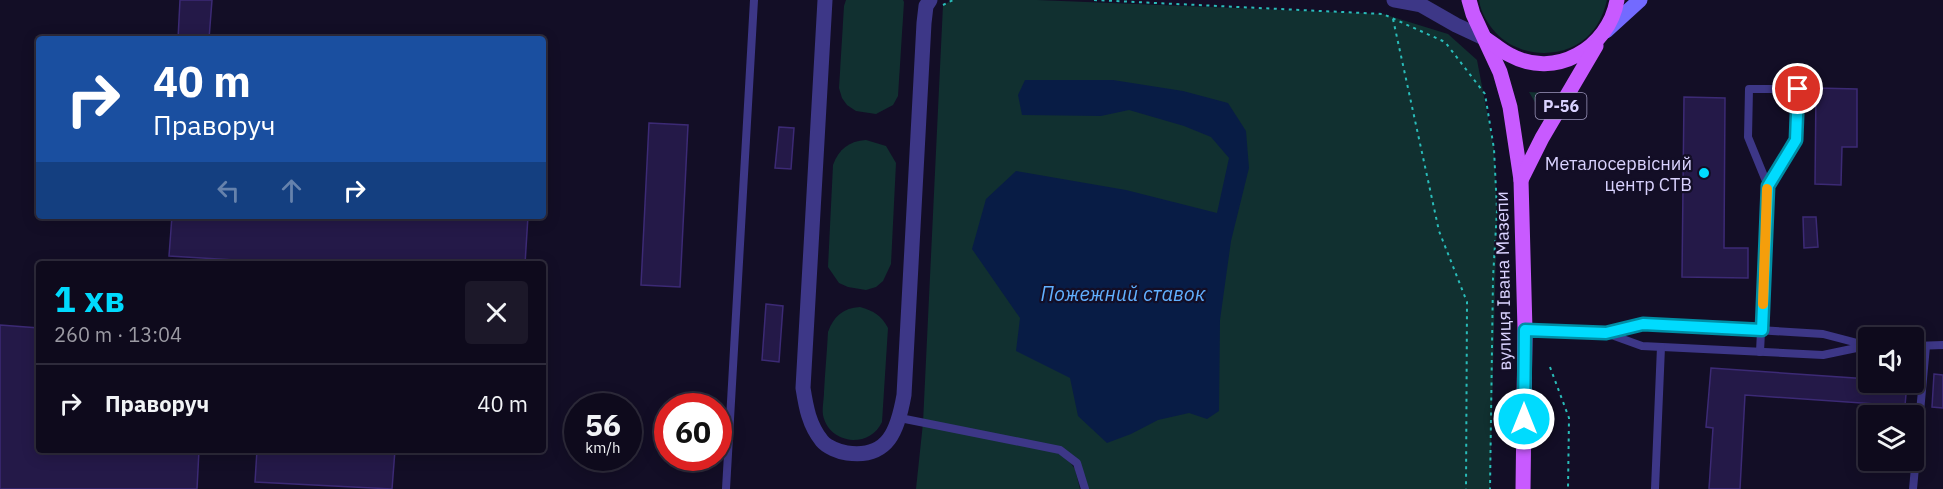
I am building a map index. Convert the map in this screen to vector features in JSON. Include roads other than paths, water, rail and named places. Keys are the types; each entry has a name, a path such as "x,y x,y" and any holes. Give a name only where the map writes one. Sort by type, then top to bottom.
{"main road":[{"name":"Р-56","path":"1469,0 1473,14 1486,39"},
{"name":"Р-56","path":"1604,33 1616,10 1617,0"},
{"path":"1486,39 1511,56 1554,64 1580,54 1640,0"},
{"name":"вулиця Івана Мазепи","path":"1521,180 1542,138 1604,33"},
{"name":"вулиця Івана Мазепи","path":"1486,39 1500,72 1510,107 1521,180 1525,330 1523,489"}],"street":[{"path":"825,0 803,379 807,411 814,429 824,443 841,452 858,454 872,452 884,445 894,434 900,418 904,395 926,2"},
{"path":"1394,0 1421,6 1486,39"}],"lane":[{"path":"726,489 754,0"},
{"path":"1760,352 1768,186 1748,137 1749,89 1798,89 1796,140 1768,186"},
{"path":"1525,330 1606,333 1643,324 1823,334 1858,343"},
{"path":"1606,333 1642,346 1823,356 1858,348"},
{"path":"1913,489 1926,346 1943,345"},
{"path":"1655,489 1661,347"},
{"path":"900,418 1060,450 1077,463 1085,489"}],"water":[{"name":"Пожежний ставок","path":"1025,80 1113,80 1183,91 1228,103 1246,131 1249,168 1231,241 1220,320 1219,411 1207,419 1189,413 1158,420 1107,443 1078,416 1070,378 1016,351 1020,318 972,249 986,199 1016,171 1126,190 1217,213 1229,158 1211,137 1184,126 1129,110 1101,116 1022,115 1018,95"}],"place":[{"name":"Металосервісний центр СТВ","path":"1704,173"}]}
